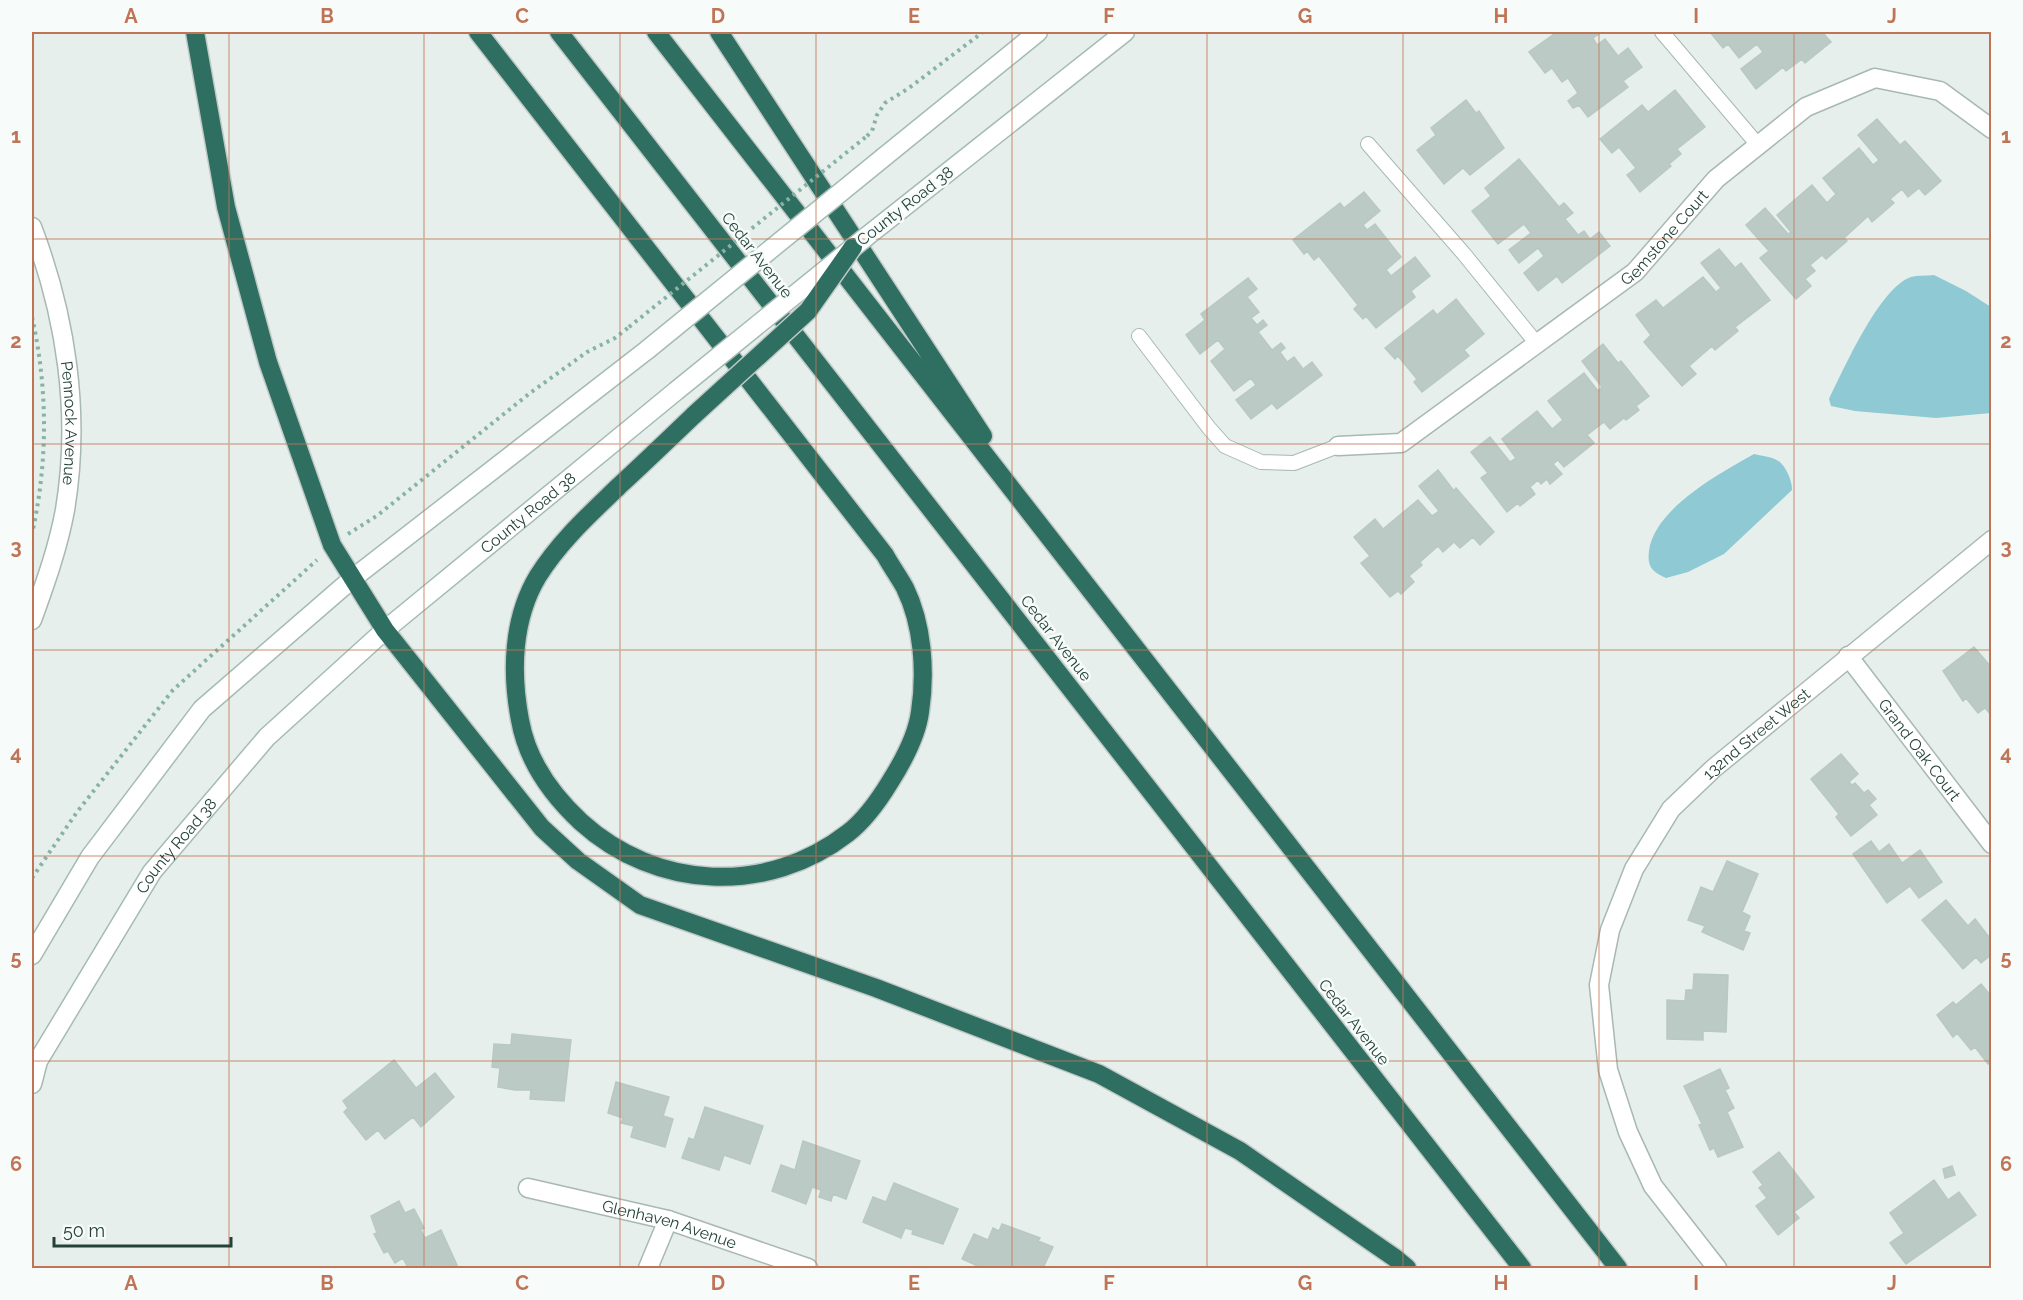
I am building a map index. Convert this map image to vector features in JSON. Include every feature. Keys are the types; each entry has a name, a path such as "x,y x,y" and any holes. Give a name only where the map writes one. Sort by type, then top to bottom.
{"highway":[{"path":"195,32 226,207 268,362 332,545 385,630 542,828 578,861 640,905 876,988 1099,1074 1240,1151 1395,1258 1407,1269"},
{"path":"478,32 885,555 905,589 918,627 923,666 920,714 903,761 879,799 849,832 811,857 771,872 730,878 684,874 644,862 598,837 569,810 543,778 523,737 515,698 514,657 522,614 537,578 568,534 694,415 808,311 852,247"},
{"name":"Cedar Avenue","path":"559,32 1522,1269"},
{"path":"656,32 1618,1269"},
{"path":"719,32 1055,545"}],"main road":[{"path":"32,955 90,857 202,709 352,579 647,350 1038,32"},
{"name":"County Road 38","path":"32,1084 38,1061 152,872 267,737 385,630 852,247 1125,32"},
{"name":"Gemstone Court","path":"1338,446 1401,442 1537,344 1635,272 1716,179 1806,107 1875,78 1941,91 1992,129"},
{"name":"Pennock Avenue","path":"32,227 47,266 63,330 71,405 70,456 64,510 50,569 33,612"},
{"name":"132nd Street West","path":"1717,1269 1653,1186 1628,1132 1608,1070 1599,985 1610,930 1634,869 1671,809 1714,768 1992,540"},
{"name":"Grand Oak Court","path":"1848,656 1992,844"},
{"name":"Glenhaven Avenue","path":"528,1188 668,1220 808,1269"},
{"path":"648,1269 668,1220"}],"lane":[{"path":"1662,32 1758,145"},
{"path":"1368,144 1464,254 1537,344"},
{"path":"1139,336 1225,446 1261,462 1294,464 1338,446"}],"path":[{"path":"32,878 84,804 173,690 332,545 378,515 530,393 587,352 615,338 629,327 867,136 872,131 885,103 909,88 983,32"},
{"path":"32,317 45,414 45,455 32,534"}],"water":[{"path":"1934,275 1991,307 1991,413 1936,418 1855,411 1831,406 1829,399 1853,350 1887,296 1899,284 1911,277"},
{"path":"1754,454 1771,458 1783,465 1789,476 1792,490 1724,554 1688,572 1666,578 1657,574 1650,565 1649,551 1654,536 1663,521 1675,507 1707,482"}],"building":[{"path":"1557,32 1602,32 1593,38 1597,45 1605,39 1618,56 1628,48 1642,67 1623,81 1628,87 1588,117 1579,105 1573,108 1568,101 1578,93 1568,78 1562,82 1552,68 1545,73 1529,52"},
{"path":"1710,32 1822,32 1831,42 1805,63 1802,59 1786,71 1783,67 1756,89 1741,69 1763,52 1757,44 1739,58 1728,44 1723,48"},
{"path":"1675,90 1705,127 1677,149 1681,154 1669,164 1671,166 1640,192 1627,175 1636,168 1619,147 1612,153 1600,139 1642,105 1648,112"},
{"path":"1466,100 1476,113 1479,111 1504,148 1470,175 1463,168 1444,184 1417,150 1436,135 1431,128"},
{"path":"1877,119 1900,145 1905,141 1941,181 1925,195 1919,188 1908,197 1902,189 1890,199 1894,203 1872,222 1868,216 1844,238 1847,241 1826,259 1822,255 1810,265 1815,271 1805,279 1811,286 1796,299 1760,258 1769,251 1746,225 1765,208 1788,234 1791,232 1777,215 1812,185 1827,203 1836,194 1823,178 1859,148 1873,165 1879,160 1858,135"},
{"path":"1519,159 1559,207 1564,203 1573,213 1565,219 1578,235 1584,231 1590,239 1599,232 1610,246 1562,283 1557,276 1538,291 1524,273 1544,256 1538,248 1519,263 1509,250 1531,233 1524,224 1498,244 1472,211 1491,196 1485,188"},
{"path":"1364,192 1380,211 1363,225 1367,230 1375,224 1401,257 1386,270 1391,276 1415,257 1430,276 1411,291 1415,297 1376,328 1366,316 1363,319 1354,309 1358,305 1319,256 1314,260 1307,251 1304,254 1293,240 1340,203 1344,208"},
{"path":"1719,249 1735,268 1741,263 1770,300 1735,327 1738,331 1715,350 1712,346 1689,366 1696,374 1682,386 1644,342 1651,335 1636,315 1656,300 1663,308 1703,277 1716,292 1721,288 1701,263"},
{"path":"1248,278 1257,289 1247,297 1259,312 1251,318 1257,325 1263,320 1267,325 1258,332 1272,350 1281,343 1285,348 1280,352 1287,362 1294,357 1303,369 1312,362 1322,375 1277,409 1272,403 1251,419 1236,400 1256,385 1251,378 1234,391 1211,361 1225,349 1218,340 1200,354 1186,335 1205,320 1201,314"},
{"path":"1456,299 1484,334 1464,350 1469,356 1422,392 1414,382 1417,379 1398,356 1395,359 1385,348 1433,310 1437,315"},
{"path":"1603,344 1618,363 1621,361 1649,396 1636,406 1639,410 1626,420 1624,418 1610,429 1604,422 1587,435 1594,443 1564,467 1558,460 1553,464 1562,474 1550,484 1547,479 1541,484 1538,480 1530,487 1535,494 1520,506 1518,503 1507,512 1481,478 1488,473 1471,452 1490,437 1510,462 1516,458 1502,439 1537,411 1552,429 1563,420 1548,401 1584,373 1598,391 1602,387 1582,361"},
{"path":"1438,470 1454,491 1456,488 1494,532 1480,545 1473,537 1460,548 1454,542 1443,552 1438,546 1420,562 1422,565 1409,576 1414,582 1401,594 1398,591 1390,597 1361,563 1370,556 1354,537 1375,519 1383,529 1418,500 1432,516 1439,511 1419,486"},
{"path":"1974,647 1992,668 1992,716 1985,708 1978,713 1966,698 1963,701 1943,671"},
{"path":"1841,754 1858,774 1849,782 1852,785 1855,783 1864,793 1868,790 1876,799 1869,805 1877,815 1851,836 1836,817 1839,814 1811,779"},
{"path":"1871,841 1879,852 1889,844 1902,863 1920,850 1942,882 1919,898 1910,886 1887,903 1853,854"},
{"path":"1727,861 1758,874 1742,912 1750,916 1744,931 1750,933 1743,950 1702,932 1705,926 1688,920 1701,887 1713,892"},
{"path":"1946,900 1968,926 1975,919 1992,941 1992,954 1981,963 1976,957 1963,969 1922,920"},
{"path":"1694,974 1728,975 1726,1032 1703,1031 1703,1040 1667,1039 1667,1000 1685,1001 1686,990 1693,990"},
{"path":"1981,984 1992,997 1992,1061 1988,1064 1975,1047 1971,1050 1957,1033 1953,1037 1937,1015 1953,1002 1956,1005"},
{"path":"512,1034 571,1040 564,1101 530,1099 531,1090 498,1087 500,1068 492,1067 494,1044 511,1045"},
{"path":"394,1060 416,1088 435,1073 454,1097 421,1127 413,1117 385,1139 378,1130 366,1140 344,1112 348,1108 343,1101"},
{"path":"1720,1069 1729,1088 1725,1090 1734,1108 1727,1112 1743,1147 1718,1157 1714,1148 1710,1150 1699,1125 1702,1124 1684,1086"},
{"path":"616,1082 669,1097 663,1116 673,1119 665,1147 631,1137 634,1126 621,1123 623,1118 608,1113"},
{"path":"705,1107 763,1126 750,1164 724,1155 719,1170 682,1158 689,1138 694,1140"},
{"path":"803,1141 860,1161 846,1199 833,1194 831,1201 819,1197 821,1190 812,1187 806,1204 772,1191 781,1165 795,1170"},
{"path":"1779,1152 1814,1197 1794,1212 1799,1218 1778,1235 1756,1206 1767,1198 1759,1188 1763,1185 1753,1172"},
{"path":"1952,1166 1955,1175 1945,1178 1943,1169"},
{"path":"1934,1180 1948,1200 1959,1192 1976,1215 1906,1264 1890,1243 1904,1233 1890,1213"},
{"path":"894,1183 958,1209 943,1244 912,1234 913,1230 905,1228 901,1238 863,1222 873,1197 886,1202"},
{"path":"399,1201 405,1213 414,1209 424,1228 421,1230 425,1238 441,1230 457,1265 450,1268 408,1268 403,1258 395,1263 388,1251 384,1253 374,1234 377,1233 371,1216"},
{"path":"1002,1224 1040,1238 1038,1241 1053,1247 1043,1268 982,1268 962,1259 974,1234 988,1240 993,1228 999,1231"}]}
